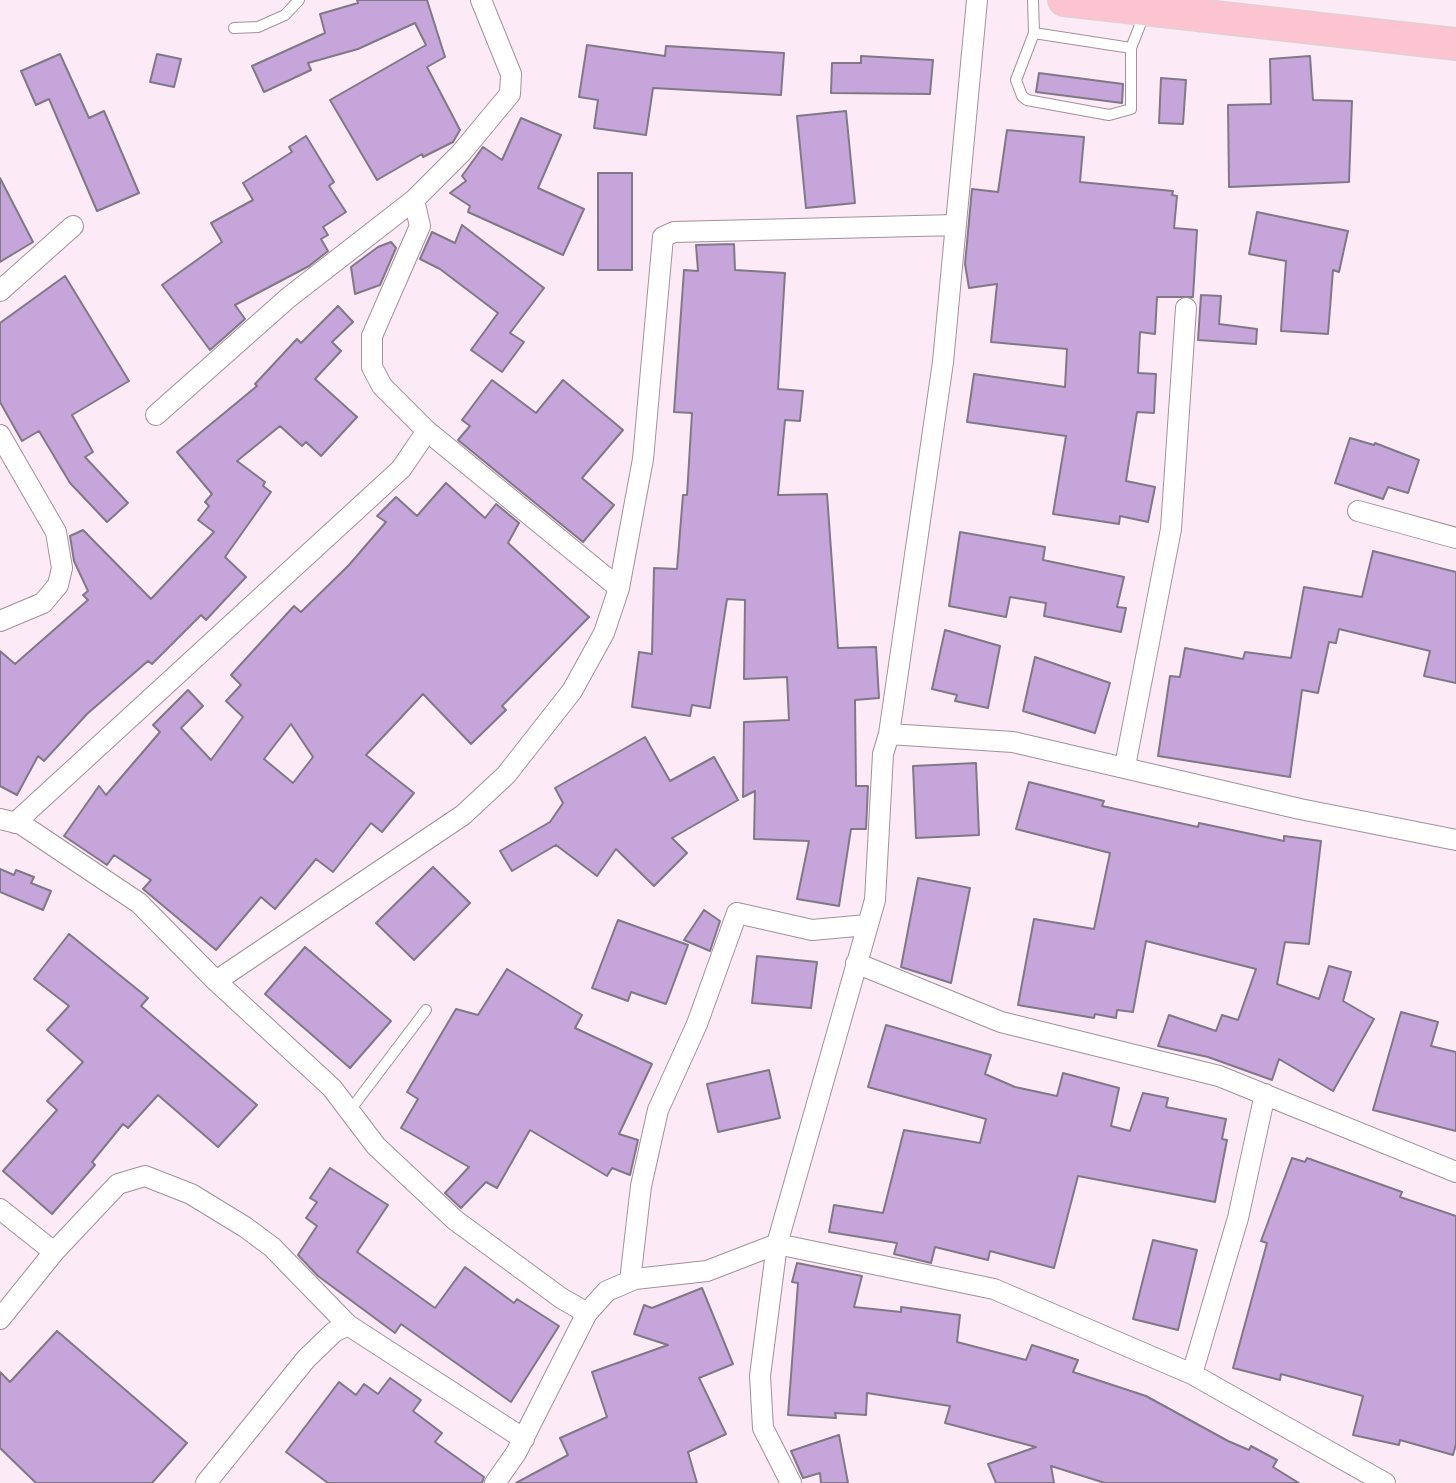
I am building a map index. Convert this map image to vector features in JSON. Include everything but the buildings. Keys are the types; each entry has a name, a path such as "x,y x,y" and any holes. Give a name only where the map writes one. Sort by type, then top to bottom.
{"main road":[{"path":"1064,0 1456,44"}],"street":[{"path":"156,415 288,298 414,200 461,153 510,94 511,74 481,0"},
{"path":"791,1483 763,1428 760,1376 777,1244 875,900 883,754 889,734 943,362 977,0"},
{"path":"414,200 420,226 372,336 372,367 382,386 427,431 619,588"},
{"path":"216,981 463,815 506,775 572,691 604,633 619,588 643,459 663,237 674,232 956,225"},
{"path":"0,291 73,226"},
{"path":"1125,766 1171,529 1186,308"},
{"path":"427,431 401,469 7,821 139,903 351,1109 376,1146 455,1220 561,1298 587,1313"},
{"path":"0,435 56,532 62,568 58,585 43,603 0,621"},
{"path":"1358,511 1456,538"},
{"path":"889,734 1013,742 1300,809 1456,840"},
{"path":"630,1281 641,1186 658,1110 697,1024 737,913 777,919 812,930 867,925"},
{"path":"856,963 1001,1022 1219,1076 1456,1172"},
{"path":"1192,1374 1238,1218 1265,1094"},
{"path":"0,1319 54,1252 118,1184 145,1176 191,1194 245,1227 272,1247 348,1325 524,1439"},
{"path":"0,1209 54,1252"},
{"path":"495,1483 524,1439 587,1313 607,1291 630,1281 707,1271 777,1244 994,1289 1192,1374 1385,1483"},
{"path":"206,1483 306,1359 334,1332 348,1325"}],"lane":[{"path":"234,28 258,27 285,15 299,0"},
{"path":"1033,0 1034,33 1016,80 1022,96 1027,100 1109,115 1131,109 1131,48 1147,9"},
{"path":"1034,33 1131,48"},
{"path":"351,1109 426,1010"}]}
